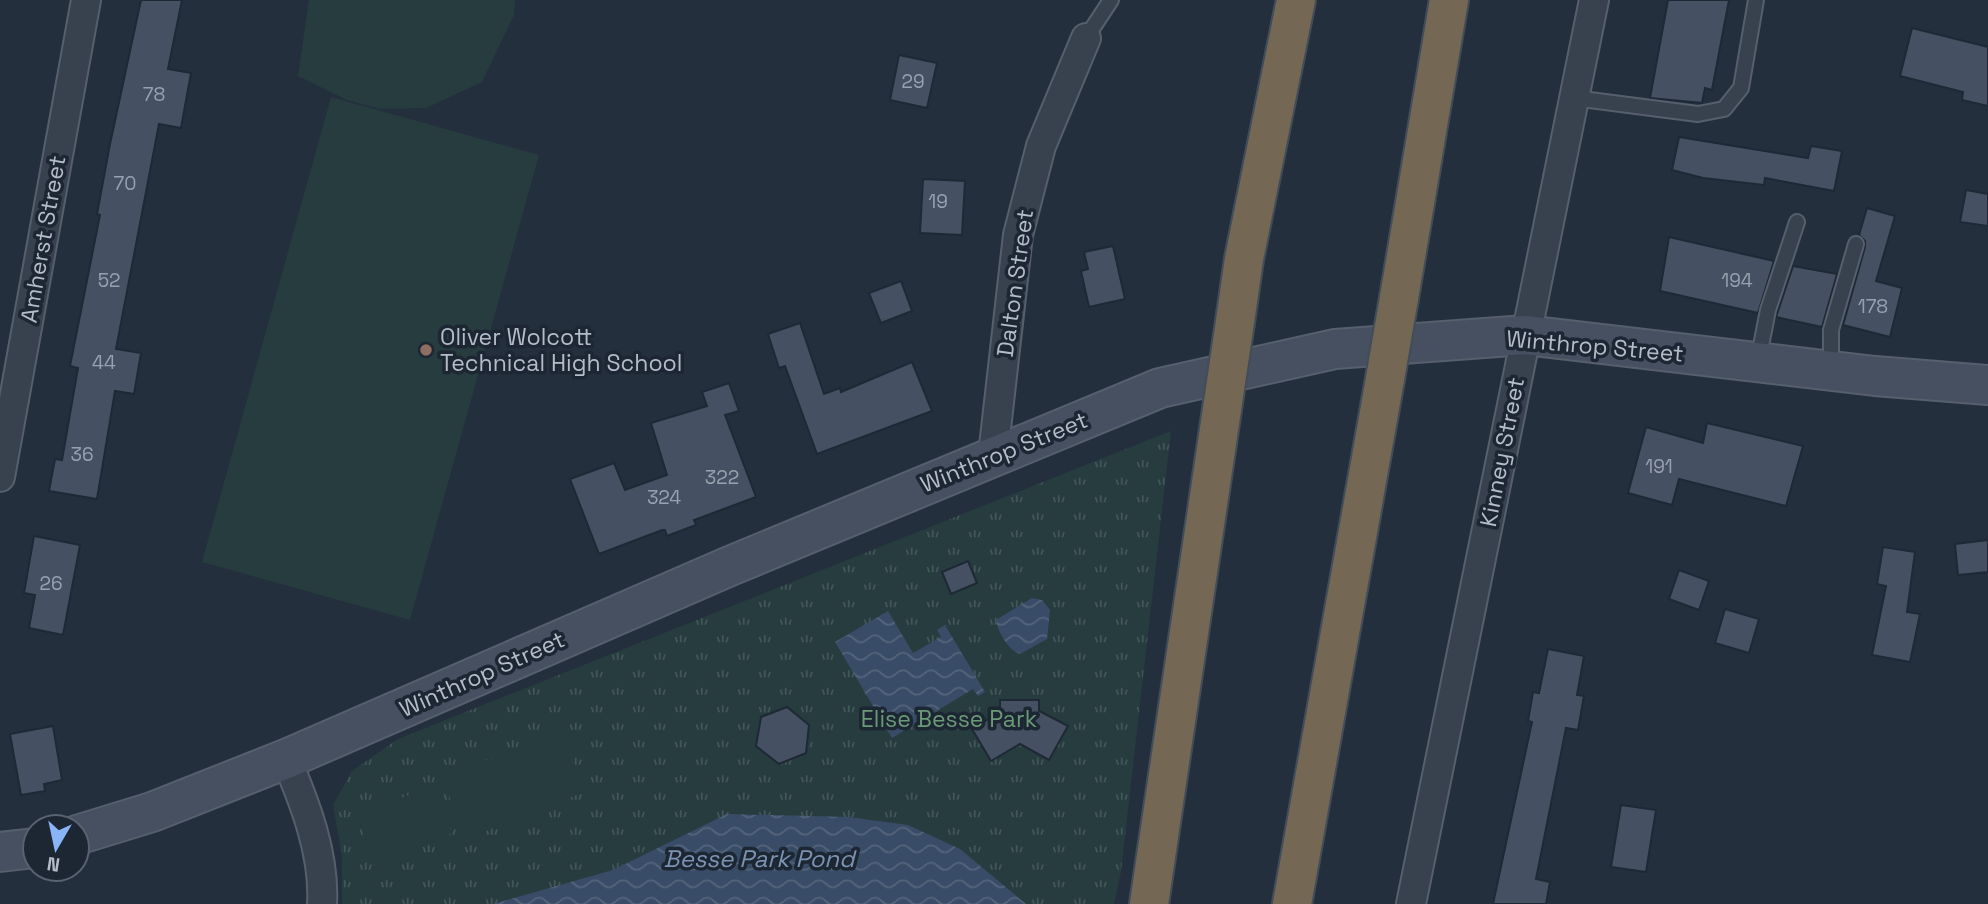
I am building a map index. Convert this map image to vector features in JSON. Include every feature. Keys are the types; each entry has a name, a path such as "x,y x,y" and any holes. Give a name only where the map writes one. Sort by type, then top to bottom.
{"highway":[{"path":"1244,259 1269,0"},
{"path":"1149,904 1244,259 1296,0"},
{"path":"1292,904 1434,101 1449,0"},
{"path":"1434,101 1461,0"}],"street":[{"name":"Amherst Street","path":"0,477 86,0"},
{"name":"Kinney Street","path":"1411,904 1594,0"},
{"name":"Dalton Street","path":"993,455 1018,235 1041,146 1086,38"},
{"name":"Winthrop Street","path":"91,831 152,812 286,759 993,455 1160,388 1335,349 1526,335 1832,371 1988,385"},
{"path":"286,759 300,792 315,843 323,890 322,904"},
{"path":"0,852 21,850"}],"lane":[{"path":"1086,38 1111,0"},
{"path":"1574,98 1698,114 1724,109 1741,88 1756,0"},
{"path":"1757,362 1768,310 1797,222"},
{"path":"1832,371 1830,330 1856,244"}],"green space":[{"path":"309,0 515,0 514,15 482,82 426,108 380,109 347,100 298,76"},
{"path":"331,97 539,155 410,620 202,562"},
{"name":"Elise Besse Park","path":"1171,431 1121,871 1114,904 342,904 342,855 333,805 352,771 398,739"},
{"path":"560,731 584,792 466,839 442,778"},
{"path":"433,785 452,833 375,864 357,816"}],"water":[{"path":"1032,598 1042,600 1050,610 1047,639 1020,654 1011,649 1004,640 996,620"},
{"path":"888,611 913,653 941,637 937,630 945,625 985,692 978,696 973,689 892,738 835,642"},
{"name":"Besse Park Pond","path":"727,814 848,817 908,825 960,849 1026,904 493,904 613,870"}],"building":[{"path":"141,0 182,0 168,69 191,73 181,128 159,124 116,349 141,353 134,394 115,391 97,499 49,491 55,459 62,460 78,368 70,366 100,215 97,214 110,144"},
{"path":"1668,0 1729,0 1712,90 1705,88 1702,103 1650,98"},
{"path":"1912,28 1988,47 1988,106 1962,100 1963,92 1900,76"},
{"path":"899,55 937,63 927,108 890,100"},
{"path":"1679,137 1808,158 1811,146 1842,151 1834,191 1765,178 1764,185 1703,178 1672,170"},
{"path":"923,179 965,181 962,235 920,233"},
{"path":"1966,190 1988,194 1988,226 1960,222"},
{"path":"1867,208 1895,216 1876,281 1902,288 1890,337 1843,325 1865,247 1865,241 1859,235"},
{"path":"1669,237 1774,261 1758,313 1660,291"},
{"path":"1113,246 1125,299 1089,307 1081,271 1088,269 1084,252"},
{"path":"1793,266 1837,274 1822,327 1776,317"},
{"path":"901,281 912,311 881,323 869,293"},
{"path":"800,323 824,394 840,388 841,392 912,362 932,411 817,454 785,366 779,368 768,334"},
{"path":"729,383 739,411 725,415 756,497 694,520 696,525 667,536 665,530 662,530 599,554 570,479 614,463 625,490 667,475 651,423 707,406 702,392"},
{"path":"1707,423 1803,446 1786,506 1679,479 1672,505 1628,493 1646,427 1703,443"},
{"path":"34,536 80,545 63,635 29,628 35,595 24,593"},
{"path":"1988,540 1988,572 1958,575 1955,544"},
{"path":"1883,547 1915,552 1907,612 1920,614 1910,662 1872,655 1886,586 1877,584"},
{"path":"968,561 977,583 951,594 942,572"},
{"path":"1679,570 1709,581 1699,610 1669,599"},
{"path":"1725,609 1759,619 1749,653 1715,643"},
{"path":"1548,649 1584,656 1577,695 1584,696 1578,730 1566,728 1536,879 1550,882 1546,904 1493,904 1532,722 1528,721 1533,692 1539,693"},
{"path":"1000,700 1039,700 1039,711 1068,726 1049,760 1020,744 991,761 972,729 1000,712"},
{"path":"787,707 809,725 806,753 779,764 756,746 761,717"},
{"path":"53,726 62,780 44,784 45,791 21,795 10,734"},
{"path":"1621,805 1656,810 1646,872 1611,867"}],"place":[{"name":"Oliver Wolcott Technical High School","path":"426,350"}]}
